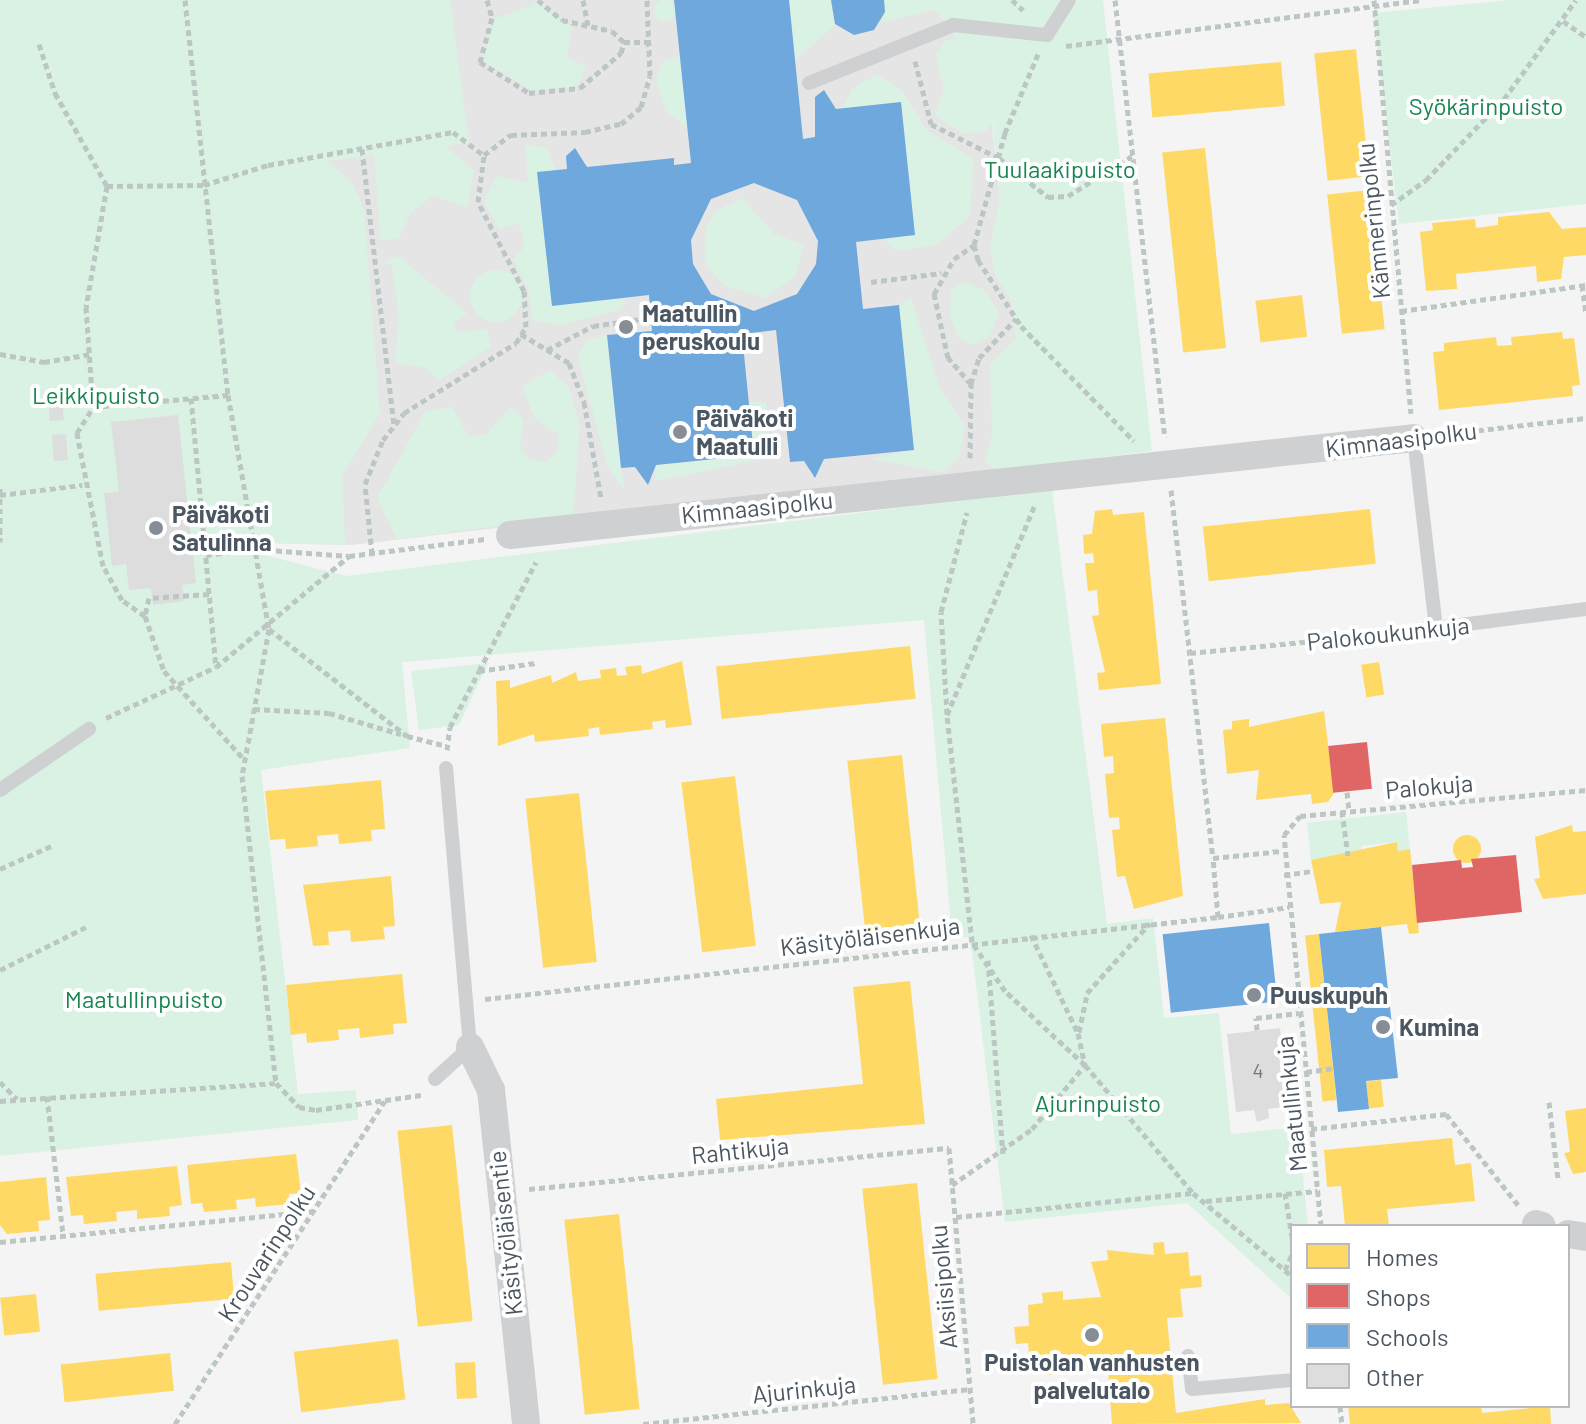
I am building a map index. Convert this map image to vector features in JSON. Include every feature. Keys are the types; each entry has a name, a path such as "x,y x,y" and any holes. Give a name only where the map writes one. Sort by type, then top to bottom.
{"street":[{"name":"Kimnaasipolku","path":"510,535 970,483 1163,469 1414,438"},
{"name":"Käsityöläisentie","path":"470,1047 491,1090 526,1424"}],"lane":[{"path":"809,83 953,25 1047,35 1069,0"},
{"path":"1414,438 1429,629"},
{"name":"Palokoukunkuja","path":"1429,629 1586,609"},
{"path":"0,790 89,729"},
{"path":"435,1079 470,1047 446,768"},
{"path":"1188,1356 1192,1389 1290,1380"}],"path":[{"path":"185,0 228,395 269,629 242,758 276,1083 299,1107 422,1095 435,1079"},
{"path":"487,0 492,18 480,62 529,93 580,88 621,53 624,42"},
{"path":"538,0 562,20 624,42 649,42"},
{"path":"583,0 588,27"},
{"path":"521,334 524,291 478,202 484,155 511,135 621,124 641,107 649,42 647,0"},
{"path":"1120,42 1374,2 1419,0"},
{"path":"1390,206 1426,180 1504,99 1576,0"},
{"name":"Kämnerinpolku","path":"1374,2 1390,206 1414,438"},
{"path":"1563,21 1586,37"},
{"path":"971,384 948,358 934,294 942,273 974,245 1019,91 1047,35"},
{"path":"913,40 931,124 999,158 1048,197 1068,196 1133,156"},
{"path":"39,44 55,93 107,186 86,307 93,407 77,433 82,485 103,566 122,600 145,616 177,688 242,758"},
{"path":"107,186 204,185 453,132 484,155"},
{"path":"362,149 394,426"},
{"path":"974,245 1016,319 1163,469"},
{"path":"871,282 942,273"},
{"path":"1401,311 1584,285 1586,313"},
{"path":"547,350 593,326 640,319"},
{"path":"1016,319 979,358 971,384 970,483 941,612 947,715 972,942 988,960 1005,991 1085,1065 1193,1193 1290,1274"},
{"path":"372,554 368,463 394,426 521,334"},
{"path":"521,334 569,363 584,402 605,525"},
{"path":"0,354 8,358 91,354"},
{"path":"93,407 228,395"},
{"path":"191,398 216,667"},
{"name":"Kimnaasipolku","path":"1414,438 1586,418"},
{"path":"947,715 1047,478"},
{"path":"0,542 1,493 82,485"},
{"path":"446,768 447,746 479,671 532,566 572,528"},
{"path":"206,555 256,549 349,556 510,535"},
{"path":"89,729 216,667 269,629 349,556"},
{"path":"145,616 149,598 209,594"},
{"path":"269,629 407,736"},
{"name":"Palokoukunkuja","path":"1190,653 1429,629"},
{"path":"479,671 535,663"},
{"path":"254,709 329,713 447,746"},
{"name":"Palokuja","path":"1284,835 1300,816 1586,790"},
{"path":"1347,792 1348,856"},
{"name":"Maatullinkuja","path":"1284,835 1284,875 1321,1224"},
{"path":"0,869 51,846"},
{"path":"1213,858 1218,917"},
{"path":"1284,875 1312,871"},
{"name":"Käsityöläisenkuja","path":"468,1002 1289,907"},
{"path":"1078,1033 1087,993 1151,923"},
{"path":"0,970 88,926"},
{"path":"1031,935 1078,1033 1085,1065"},
{"path":"988,960 1003,1154"},
{"path":"1257,1030 1256,1018 1299,1013"},
{"path":"952,1185 1003,1154 1085,1065"},
{"path":"1306,1072 1333,1068"},
{"path":"0,1082 18,1100"},
{"path":"0,1101 276,1083"},
{"path":"47,1096 63,1235"},
{"name":"Krouvarinpolku","path":"175,1424 385,1101"},
{"path":"1549,1102 1558,1179"},
{"path":"1311,1129 1446,1114 1538,1224"},
{"name":"Aksiisipolku","path":"949,1148 973,1424"},
{"name":"Rahtikuja","path":"535,1188 949,1148"},
{"path":"1205,1201 1318,1191"},
{"path":"955,1217 1193,1193"},
{"path":"1285,1193 1290,1224"},
{"path":"0,1242 316,1211"},
{"path":"1285,1270 1290,1259"},
{"name":"Ajurinkuja","path":"643,1424 970,1389"}],"shaded area":[{"name":"Maatullin peruskoulu","path":"450,0 928,0 986,75 1031,466 352,545 267,543 269,168 462,143"}],"green space":[{"path":"665,-1 673,2 676,10 673,18 665,21 657,18 654,10 657,2"},
{"path":"0,0 450,0 469,142 445,146 474,170 467,207 433,196 411,212 399,238 381,241 374,155 326,161 352,182 364,209 380,413 342,476 345,545 268,543 265,555 346,576 1052,489 1107,924 1153,918 1164,1018 1219,1013 1231,1134 1298,1127 1308,1224 1290,1224 1290,1297 1187,1203 1005,1222 972,952 968,937 952,937 924,620 402,662 410,748 261,770 298,1094 356,1090 358,1120 0,1156"},
{"path":"789,0 831,0 835,24 795,61"},
{"name":"Tuulaakipuisto","path":"884,0 1103,0 1152,451 997,470 985,462 992,435 990,365 1016,338 1012,302 995,275 990,247 1000,196 992,122 987,130 964,134 935,115 944,90 936,56 945,41 958,39 936,10 881,22"},
{"name":"Syökärinpuisto","path":"1510,0 1586,0 1586,204 1399,224 1373,13"},
{"path":"538,3 572,28 567,59 586,66 577,87 533,91 483,61 494,19"},
{"path":"680,55 687,126 666,112 656,80 663,61"},
{"path":"877,75 901,90 927,130 973,159 970,216 937,245 896,251 884,238 915,235 901,102 843,108 852,89"},
{"path":"525,144 547,148 556,170 538,173 552,305 626,298 621,309 561,325 532,320 528,289 513,259 525,246 519,223 499,229 484,201 496,176 528,183"},
{"path":"742,198 774,234 804,245 795,277 765,298 725,286 706,265 706,228 715,212"},
{"path":"398,256 467,313 454,323 456,333 487,329 491,347 440,380 425,368 395,362 399,317 392,265 383,263"},
{"path":"496,270 514,278 522,296 514,314 496,322 478,314 470,296 478,278"},
{"path":"965,282 986,291 999,314 990,336 974,345 959,338 950,317 951,289"},
{"path":"911,298 940,388 965,426 959,457 943,472 871,459 914,449 899,305"},
{"path":"607,335 625,491 607,466 578,356 586,341"},
{"path":"550,370 569,388 580,426 573,516 397,539 377,498 426,411 452,407 468,436 485,435 512,406 524,421 520,448 528,459 546,462 557,453 559,435 535,418 522,387"},
{"path":"748,401 766,403 770,445 763,459 655,481 656,465 754,455"},
{"path":"488,663 459,725 419,730 411,671"},
{"path":"1406,812 1410,849 1398,851 1397,842 1361,846 1362,855 1311,860 1307,823"}],"building: Homes":[{"path":"1356,49 1369,176 1328,181 1314,53"},
{"path":"1281,62 1285,106 1152,117 1149,74"},
{"path":"1205,148 1226,348 1183,352 1162,152"},
{"path":"1370,190 1385,329 1342,334 1327,194"},
{"path":"1549,212 1562,229 1586,227 1586,255 1564,257 1561,279 1537,282 1536,266 1456,274 1457,289 1426,291 1420,232 1433,230 1432,223 1475,219 1476,228 1498,225 1498,217"},
{"path":"1302,295 1307,337 1260,342 1255,301"},
{"path":"1562,332 1563,339 1574,338 1580,385 1572,386 1573,396 1439,410 1433,352 1444,351 1444,343 1496,337 1497,346 1512,345 1511,337"},
{"path":"1112,509 1113,515 1144,512 1161,684 1099,690 1097,673 1105,672 1092,616 1099,615 1097,590 1088,591 1085,563 1094,563 1093,553 1084,554 1083,535 1092,534 1095,511"},
{"path":"1370,509 1376,564 1209,581 1203,527"},
{"path":"910,646 916,699 722,719 716,666"},
{"path":"682,661 692,725 666,728 665,720 652,722 653,729 600,735 599,727 588,729 589,736 535,742 534,734 498,746 496,681 510,680 510,688 551,675 552,683 576,672 578,681 601,678 600,670 616,668 617,676 627,675 625,667 641,665 642,674"},
{"path":"1379,662 1384,695 1366,697 1361,665"},
{"path":"1324,711 1334,793 1328,802 1312,804 1311,794 1256,800 1259,770 1227,774 1223,730 1232,729 1232,721 1249,719 1249,727"},
{"path":"1165,718 1183,896 1134,909 1125,876 1117,877 1112,830 1120,829 1119,817 1109,818 1105,774 1114,773 1113,756 1104,757 1101,724"},
{"path":"902,755 920,924 865,930 847,761"},
{"path":"735,776 756,946 702,952 681,783"},
{"path":"381,780 385,829 371,830 372,841 339,844 338,834 317,836 318,846 286,849 285,839 270,840 265,791"},
{"path":"579,793 597,962 543,968 525,799"},
{"path":"1572,825 1573,832 1586,831 1586,894 1543,899 1534,879 1540,878 1535,837"},
{"path":"1467,835 1477,839 1481,849 1477,859 1467,863 1457,859 1453,849 1457,839"},
{"path":"1397,842 1398,851 1410,849 1419,933 1409,934 1407,924 1335,932 1341,902 1320,904 1311,860"},
{"path":"391,876 395,926 383,927 385,939 351,942 350,930 328,932 329,945 313,946 303,885"},
{"path":"1319,934 1336,1100 1323,1102 1305,935"},
{"path":"402,974 407,1023 393,1024 394,1034 360,1038 359,1028 338,1030 339,1040 307,1043 306,1033 291,1035 286,985"},
{"path":"910,981 925,1124 720,1140 716,1099 863,1084 853,987"},
{"path":"1381,1080 1384,1107 1369,1108 1366,1082"},
{"path":"1586,1108 1586,1172 1573,1174 1564,1153 1570,1152 1565,1111"},
{"path":"452,1125 473,1321 418,1327 397,1131"},
{"path":"1452,1138 1455,1165 1471,1163 1475,1201 1387,1209 1389,1224 1345,1224 1341,1186 1327,1187 1324,1150"},
{"path":"296,1154 301,1193 289,1194 290,1204 256,1207 255,1198 236,1200 237,1209 204,1212 202,1203 191,1204 187,1165"},
{"path":"177,1166 182,1205 169,1207 170,1216 137,1219 137,1210 116,1212 117,1221 84,1224 83,1215 71,1216 66,1177"},
{"path":"46,1177 50,1220 38,1221 39,1231 7,1234 0,1225 0,1182"},
{"path":"917,1183 938,1379 883,1385 862,1189"},
{"path":"619,1214 639,1409 585,1415 564,1220"},
{"name":"Puistolan vanhusten palvelutalo","path":"1164,1242 1165,1254 1188,1252 1190,1276 1201,1275 1202,1287 1180,1289 1183,1317 1167,1318 1176,1413 1265,1399 1265,1405 1289,1403 1301,1423 1112,1424 1108,1369 1059,1364 1060,1374 1046,1375 1045,1364 1030,1366 1028,1343 1016,1344 1014,1327 1029,1326 1028,1305 1043,1303 1042,1293 1063,1291 1063,1300 1101,1297 1091,1262 1108,1260 1107,1250 1154,1255 1153,1243"},
{"path":"231,1262 234,1299 99,1311 96,1274"},
{"path":"36,1294 40,1332 4,1336 0,1298"},
{"path":"398,1339 405,1400 301,1412 294,1352"},
{"path":"170,1353 174,1391 65,1402 61,1364"},
{"path":"475,1362 477,1398 457,1399 455,1363"},
{"path":"1348,1408 1481,1408 1482,1413 1550,1408 1551,1424 1350,1424"}],"building: Shops":[{"path":"1367,742 1372,789 1333,793 1328,746"},
{"path":"1516,855 1522,912 1417,923 1412,865 1461,860 1462,868 1473,867 1471,859"}],"building: Schools":[{"path":"674,0 789,0 803,139 815,137 815,97 824,90 836,109 901,102 915,235 856,242 863,309 899,305 914,450 824,459 815,478 804,461 790,462 776,330 742,334 754,455 656,465 648,485 635,467 621,468 607,335 652,331 649,295 552,306 537,172 567,169 566,156 575,148 587,167 674,158 674,165 691,163","holes":["754,183 797,200 818,241 816,264 797,294 754,311 711,294 693,264 691,240 711,199"]},
{"path":"831,0 884,0 885,12 874,30 854,35 835,24"},
{"path":"1269,923 1277,1002 1171,1013 1163,934"},
{"path":"1381,927 1398,1078 1366,1081 1369,1109 1338,1112 1319,934"}],"building: Other":[{"path":"62,393 64,420 50,421 48,394"},
{"name":"Päiväkoti Satulinna","path":"178,415 196,583 182,585 184,601 153,605 151,588 129,590 126,564 112,566 104,493 119,492 111,422"},
{"path":"66,434 68,460 54,461 52,435"},
{"path":"1280,1028 1289,1106 1268,1109 1269,1118 1257,1122 1254,1110 1236,1112 1227,1034"}],"place":[{"name":"Maatullin peruskoulu","path":"626,327"},
{"name":"Päiväkoti Maatulli","path":"680,432"},
{"name":"Päiväkoti Satulinna","path":"156,528"},
{"name":"Puuskupuh","path":"1254,995"},
{"name":"Kumina","path":"1383,1027"},
{"name":"Puistolan vanhusten palvelutalo","path":"1092,1335"}],"park label":[{"name":"Leikkipuisto","path":"96,395"},
{"name":"Maatullinpuisto","path":"144,999"},
{"name":"Ajurinpuisto","path":"1098,1103"}]}
